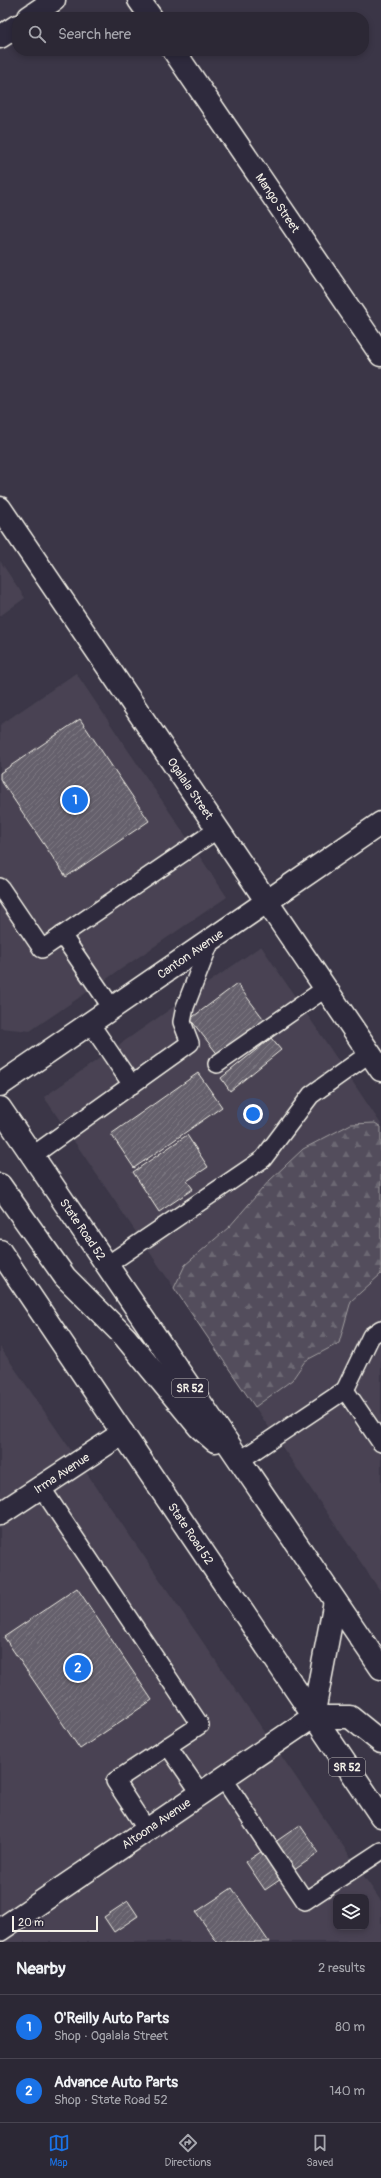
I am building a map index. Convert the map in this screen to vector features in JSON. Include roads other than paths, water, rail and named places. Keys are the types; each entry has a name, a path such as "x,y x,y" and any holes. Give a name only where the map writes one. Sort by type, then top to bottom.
{"street":[{"path":"36,12 54,0"},
{"path":"139,0 147,12"},
{"path":"0,37 12,29"},
{"name":"Mango Street","path":"177,56 381,355"},
{"name":"Ogalala Street","path":"0,508 375,1062"},
{"name":"Canton Avenue","path":"0,1085 381,823"},
{"name":"State Road 52","path":"0,1108 381,1668"},
{"path":"0,1185 66,1277 125,1337 199,1427 239,1461"},
{"name":"State Road 52","path":"0,1251 381,1816"},
{"name":"Irma Avenue","path":"0,1514 123,1433"},
{"path":"335,1601 313,1717 350,1717 381,1742"},
{"name":"Altoona Avenue","path":"0,1930 313,1717"}],"lane":[{"path":"0,887 42,949 218,829"},
{"path":"62,935 112,1008"},
{"path":"32,1156 190,1044 182,1022 184,1008 211,940"},
{"path":"217,1064 326,988"},
{"path":"90,1023 132,1085"},
{"path":"107,1265 262,1159 311,1095 375,1062"},
{"path":"239,1461 345,1390 371,1336 381,1329"},
{"path":"345,1390 381,1443"},
{"path":"41,1487 200,1725 115,1781 147,1830"},
{"path":"168,1746 201,1794"},
{"path":"223,1778 305,1901 381,1850"}],"place":[{"name":"O'Reilly Auto Parts","path":"75,800"},
{"name":"Advance Auto Parts","path":"78,1668"}]}
